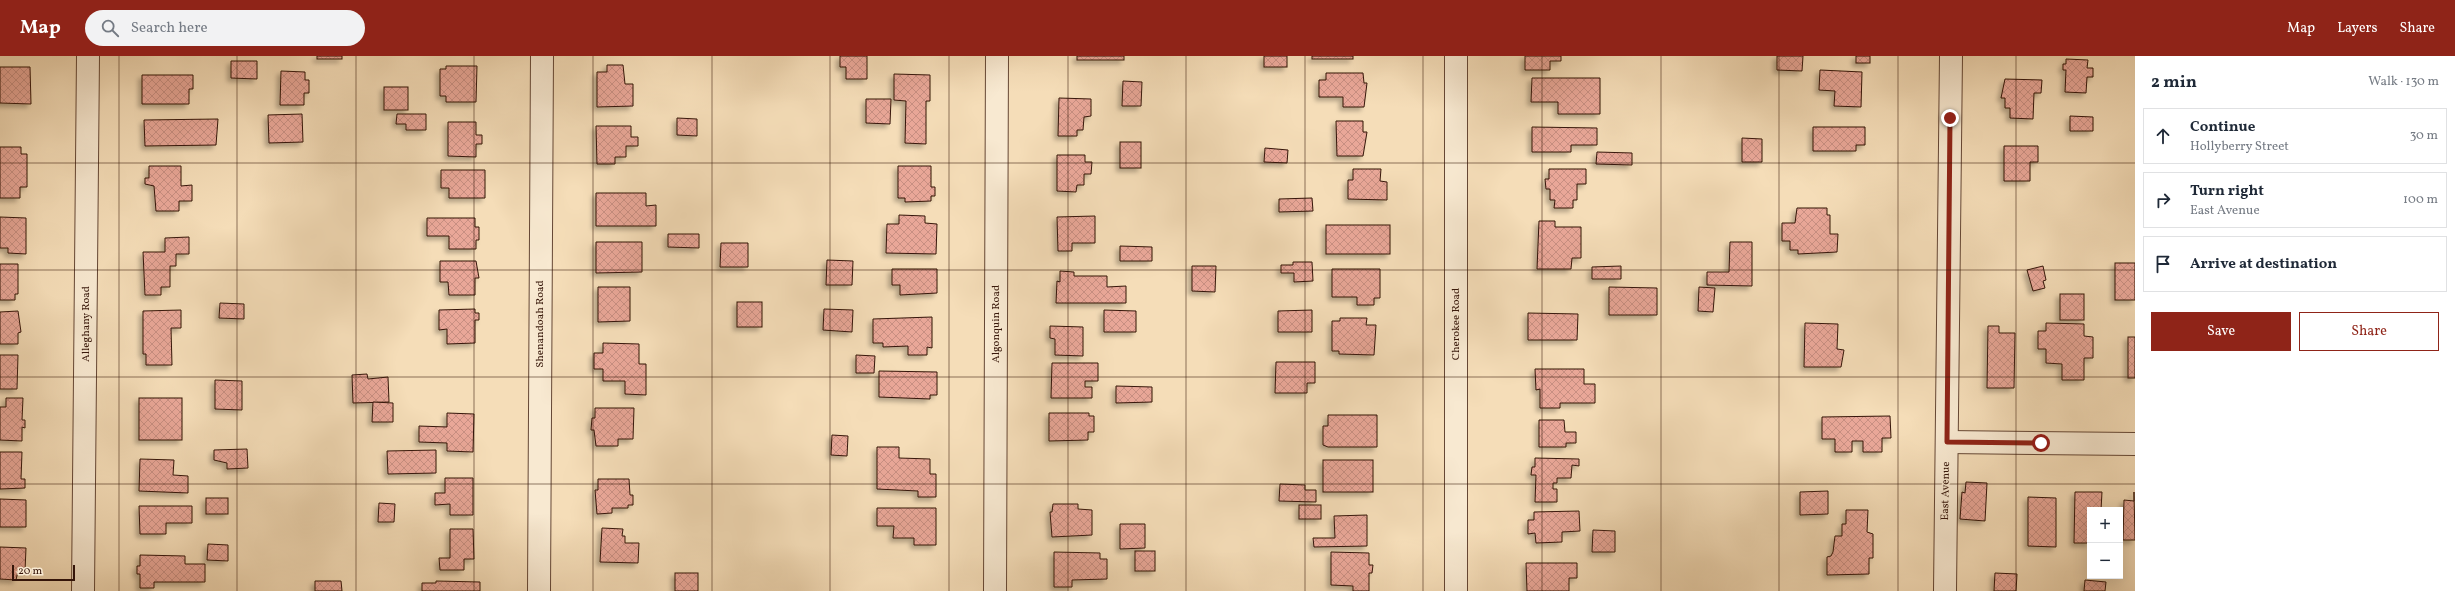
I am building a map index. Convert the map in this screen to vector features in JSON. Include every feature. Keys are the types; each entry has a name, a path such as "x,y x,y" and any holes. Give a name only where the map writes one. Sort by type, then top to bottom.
{"street":[{"name":"Alleghany Road","path":"83,591 88,56"},
{"name":"Shenandoah Road","path":"539,591 542,56"},
{"name":"Algonquin Road","path":"995,591 997,56"},
{"name":"Cherokee Road","path":"1456,56 1456,591"},
{"name":"East Avenue","path":"1945,591 1951,56"},
{"path":"1947,442 2135,444"}],"building":[{"path":"317,56 342,56 342,59 317,59"},
{"path":"840,56 867,56 867,79 846,79 846,67 840,67"},
{"path":"1077,56 1124,56 1124,60 1077,60"},
{"path":"1264,56 1287,56 1287,67 1264,67"},
{"path":"1312,56 1353,56 1353,59 1312,59"},
{"path":"1525,56 1561,56 1561,61 1550,61 1550,70 1525,70"},
{"path":"1777,56 1803,56 1802,71 1777,70"},
{"path":"1856,56 1870,56 1870,63 1856,63"},
{"path":"2066,59 2088,60 2087,68 2093,68 2093,77 2087,77 2086,93 2065,92 2066,70 2063,70 2063,64 2066,64"},
{"path":"231,61 257,61 257,79 231,78"},
{"path":"607,65 623,65 625,84 633,84 633,106 597,107 597,72 607,72"},
{"path":"446,66 477,66 476,102 446,102 446,96 440,96 440,69 446,69"},
{"path":"0,67 30,67 31,104 0,103"},
{"path":"1820,70 1862,72 1861,107 1834,106 1835,91 1819,90"},
{"path":"281,71 305,72 305,80 309,80 309,93 304,93 304,105 280,105"},
{"path":"1326,73 1363,73 1364,83 1367,83 1364,107 1343,107 1343,97 1319,97 1319,80 1326,80"},
{"path":"894,74 930,75 930,101 926,101 926,144 905,143 906,101 894,100"},
{"path":"142,75 193,75 193,89 189,89 189,104 142,104"},
{"path":"1532,78 1600,78 1600,114 1558,114 1558,102 1531,102"},
{"path":"2005,79 2042,80 2041,93 2034,93 2033,119 2010,118 2010,108 2005,108 2005,98 2001,98"},
{"path":"1123,81 1142,82 1141,106 1122,106"},
{"path":"384,87 408,87 408,110 384,110"},
{"path":"1059,98 1091,99 1091,116 1084,117 1083,130 1077,130 1077,136 1058,136"},
{"path":"866,99 891,99 890,124 866,123"},
{"path":"302,114 303,142 269,143 268,115"},
{"path":"397,114 426,114 426,130 406,130 406,124 396,124"},
{"path":"2070,116 2093,117 2093,131 2070,131"},
{"path":"677,118 697,119 697,136 677,135"},
{"path":"218,119 216,145 145,146 144,120"},
{"path":"1336,121 1363,121 1363,132 1367,132 1363,156 1337,156"},
{"path":"448,122 476,122 476,135 482,135 482,144 476,144 476,157 448,156"},
{"path":"596,126 631,126 631,137 638,137 638,146 626,146 626,157 615,157 615,164 597,164"},
{"path":"1532,127 1597,128 1597,145 1571,145 1571,152 1532,152"},
{"path":"1813,127 1865,127 1865,145 1856,145 1856,151 1813,151"},
{"path":"1742,138 1762,139 1762,162 1742,162"},
{"path":"1120,142 1141,142 1141,168 1120,168"},
{"path":"2004,146 2038,146 2038,162 2030,162 2030,181 2004,181"},
{"path":"0,147 21,147 21,154 27,154 27,187 20,187 20,198 0,198"},
{"path":"1265,148 1288,150 1287,163 1264,162"},
{"path":"1597,152 1632,153 1632,165 1596,164"},
{"path":"1057,155 1085,155 1085,162 1092,162 1091,174 1084,174 1084,185 1077,185 1076,192 1057,191"},
{"path":"149,166 181,166 181,186 192,185 192,201 179,201 179,211 156,211 154,186 145,184 145,178 149,178"},
{"path":"898,166 931,166 931,187 935,187 935,196 931,196 931,201 905,202 905,198 898,198"},
{"path":"1353,169 1381,169 1380,181 1387,182 1387,200 1348,199 1348,180 1353,180"},
{"path":"1549,169 1586,169 1586,184 1577,184 1577,200 1573,200 1573,208 1554,208 1555,200 1550,200 1550,189 1546,189 1545,179 1549,179"},
{"path":"441,170 485,170 485,198 449,198 449,188 441,188"},
{"path":"596,193 646,193 646,206 656,205 656,226 596,226"},
{"path":"1312,198 1313,211 1279,212 1279,199"},
{"path":"1797,208 1827,208 1827,215 1830,215 1830,234 1838,234 1837,252 1798,254 1798,250 1790,250 1790,241 1782,241 1782,223 1795,223"},
{"path":"899,215 925,216 925,223 937,224 936,254 886,253 887,224 899,224"},
{"path":"1095,216 1095,243 1072,243 1072,251 1058,251 1057,217"},
{"path":"0,217 26,218 26,254 8,253 8,248 0,248"},
{"path":"427,218 475,218 475,227 479,227 479,240 476,240 476,249 449,249 449,236 427,236"},
{"path":"1539,221 1555,221 1555,227 1581,227 1581,258 1572,258 1571,269 1537,269"},
{"path":"1326,225 1390,225 1390,254 1326,254"},
{"path":"668,234 699,234 699,248 668,247"},
{"path":"189,237 189,254 176,254 176,266 170,266 170,287 161,287 161,295 145,295 143,252 165,252 165,238"},
{"path":"596,242 642,242 642,272 596,273"},
{"path":"1730,242 1752,242 1752,286 1707,285 1707,272 1729,272"},
{"path":"721,243 748,243 748,267 720,267"},
{"path":"1120,246 1152,247 1152,261 1120,261"},
{"path":"827,260 853,261 852,285 826,285"},
{"path":"440,261 476,261 479,278 475,278 475,295 449,295 448,282 440,282"},
{"path":"1293,262 1312,262 1313,281 1294,282 1294,273 1281,273 1281,265 1293,265"},
{"path":"2115,263 2135,263 2135,300 2115,300"},
{"path":"0,264 18,264 18,294 15,294 15,300 0,300"},
{"path":"1192,266 1216,266 1215,292 1192,291"},
{"path":"1621,266 1621,279 1592,279 1592,267"},
{"path":"2043,266 2046,280 2043,281 2045,288 2033,291 2027,270"},
{"path":"892,269 937,269 937,293 900,295 900,285 892,285"},
{"path":"1332,269 1380,269 1380,298 1374,298 1374,305 1357,305 1357,297 1332,297"},
{"path":"1060,271 1074,272 1074,276 1107,276 1107,287 1126,286 1126,303 1056,303 1057,281 1060,282"},
{"path":"598,287 630,287 630,321 598,322"},
{"path":"1609,287 1657,288 1657,315 1609,315"},
{"path":"1699,287 1715,288 1713,312 1698,311"},
{"path":"2060,294 2084,294 2084,320 2060,320"},
{"path":"737,302 762,302 762,327 737,327"},
{"path":"220,303 244,304 244,319 219,318"},
{"path":"475,309 475,313 479,313 479,320 475,320 475,343 447,344 447,329 439,330 439,310"},
{"path":"824,309 853,310 852,332 823,330"},
{"path":"181,310 181,328 171,328 172,365 146,365 146,354 143,354 143,311"},
{"path":"1104,310 1136,311 1136,332 1104,332"},
{"path":"1312,310 1312,332 1278,332 1278,311"},
{"path":"18,311 21,332 18,333 18,344 0,344 0,312"},
{"path":"1528,313 1578,314 1577,340 1528,340"},
{"path":"932,317 932,348 927,347 927,355 908,355 908,346 883,347 883,343 873,343 873,319"},
{"path":"1340,318 1367,318 1366,325 1376,325 1374,355 1339,354 1339,351 1332,351 1332,321 1340,321"},
{"path":"1805,323 1838,324 1837,349 1844,350 1841,367 1804,367"},
{"path":"2046,323 2084,324 2084,336 2093,337 2093,358 2084,358 2084,380 2062,380 2062,364 2046,363 2046,349 2038,349 2038,331 2046,331"},
{"path":"1050,326 1083,327 1083,356 1055,355 1055,339 1050,338"},
{"path":"1988,326 1999,326 1999,333 2015,333 2014,388 1987,388"},
{"path":"2128,337 2135,337 2135,378 2128,378"},
{"path":"603,343 639,344 639,364 646,364 646,395 625,394 625,381 603,381 603,369 594,369 594,353 603,353"},
{"path":"0,355 18,355 17,389 0,389"},
{"path":"856,355 875,356 874,373 856,373"},
{"path":"1276,362 1315,362 1315,383 1307,383 1307,393 1275,393"},
{"path":"1052,363 1098,363 1098,381 1085,381 1085,387 1092,387 1092,398 1051,398"},
{"path":"1535,369 1584,369 1584,384 1595,384 1595,403 1560,403 1560,408 1540,408 1540,389 1536,390"},
{"path":"879,371 937,372 937,395 930,395 930,399 879,397"},
{"path":"367,374 368,379 388,377 389,402 353,403 352,375"},
{"path":"215,380 242,381 242,410 215,409"},
{"path":"1116,386 1152,387 1152,402 1116,403"},
{"path":"6,398 23,398 22,420 25,420 25,428 22,427 22,441 0,440 0,407 6,407"},
{"path":"139,398 182,398 182,440 139,440"},
{"path":"373,402 393,403 393,422 372,422"},
{"path":"595,408 634,408 633,439 618,439 618,446 596,446 594,430 591,430 592,418 595,418"},
{"path":"447,413 474,414 473,452 447,451 447,443 419,442 419,426 447,427"},
{"path":"1049,413 1089,413 1089,416 1094,416 1094,432 1088,432 1088,440 1049,441"},
{"path":"1328,415 1377,415 1377,447 1328,447 1323,445 1323,426 1328,426"},
{"path":"1890,416 1891,438 1882,438 1882,452 1863,452 1863,441 1852,441 1852,452 1835,452 1835,439 1822,439 1822,417"},
{"path":"1539,420 1564,420 1565,432 1576,432 1576,443 1566,443 1566,447 1539,447"},
{"path":"832,435 848,436 847,456 831,455"},
{"path":"877,447 899,447 899,458 930,459 930,474 936,474 936,497 918,497 918,491 877,489"},
{"path":"247,449 248,468 227,469 227,463 214,460 214,450"},
{"path":"436,450 436,473 388,474 387,451"},
{"path":"0,452 22,452 21,479 25,479 25,488 0,489"},
{"path":"1535,458 1579,459 1579,466 1572,465 1571,478 1557,478 1557,483 1553,483 1553,489 1557,489 1557,502 1535,502 1536,475 1531,475 1532,467 1535,467"},
{"path":"140,459 174,460 173,475 188,476 188,493 139,491"},
{"path":"1323,460 1373,460 1373,492 1323,492"},
{"path":"445,478 473,478 473,515 450,515 450,504 435,505 435,493 445,493"},
{"path":"598,479 629,479 630,495 633,495 633,505 628,505 628,508 612,508 612,513 597,514 595,490 598,490"},
{"path":"1966,482 1987,483 1985,521 1960,519 1962,492 1965,493"},
{"path":"1280,484 1305,485 1305,490 1316,490 1316,502 1279,501"},
{"path":"1828,491 1828,514 1800,515 1800,492"},
{"path":"2075,492 2102,492 2101,507 2087,507 2087,543 2074,543"},
{"path":"2134,492 2135,540 2123,540 2124,500 2134,501"},
{"path":"2028,497 2056,498 2056,547 2028,546"},
{"path":"206,498 228,498 228,514 206,514"},
{"path":"0,499 26,500 26,527 0,527"},
{"path":"379,503 395,504 394,522 378,522"},
{"path":"1053,504 1078,504 1078,509 1092,510 1092,535 1052,537 1050,512 1052,512"},
{"path":"1299,505 1321,505 1321,519 1299,519"},
{"path":"139,506 192,506 192,523 166,523 166,534 140,534"},
{"path":"877,508 936,508 936,545 914,545 914,538 893,538 894,526 877,526"},
{"path":"1846,510 1868,510 1867,532 1873,534 1873,558 1869,558 1869,574 1827,575 1827,557 1831,556 1833,552 1835,536 1842,536 1842,524 1846,524"},
{"path":"1579,511 1580,531 1562,532 1562,542 1536,543 1535,533 1528,534 1528,520 1534,520 1534,512"},
{"path":"1367,515 1367,546 1314,547 1313,538 1335,538 1334,516"},
{"path":"1120,524 1145,524 1145,548 1120,549"},
{"path":"602,528 623,529 622,536 625,536 625,543 639,543 638,563 600,562"},
{"path":"450,529 473,529 474,559 464,559 464,570 440,570 439,558 450,558"},
{"path":"1593,530 1615,531 1615,552 1592,552"},
{"path":"208,544 228,545 228,561 207,560"},
{"path":"0,547 26,548 25,571 18,571 16,580 0,579"},
{"path":"1135,551 1155,551 1155,571 1135,571"},
{"path":"1054,552 1100,553 1100,559 1107,559 1107,579 1072,580 1072,587 1054,587"},
{"path":"1331,552 1369,553 1369,565 1373,565 1372,573 1369,573 1369,591 1353,591 1353,586 1331,585"},
{"path":"140,555 185,556 185,564 205,564 205,582 154,582 154,588 140,588 140,574 137,574 137,566 140,566"},
{"path":"1526,563 1577,563 1577,578 1569,578 1569,591 1527,591"},
{"path":"675,573 698,573 698,591 675,591"},
{"path":"1995,573 2017,574 2016,591 1994,591"},
{"path":"2085,580 2106,582 2105,591 2084,591"},
{"path":"315,581 341,581 342,591 315,591"},
{"path":"436,581 480,582 480,591 422,591 422,583 436,583"}],"route":[{"path":"1950,118 1947,442 2041,443"}]}
